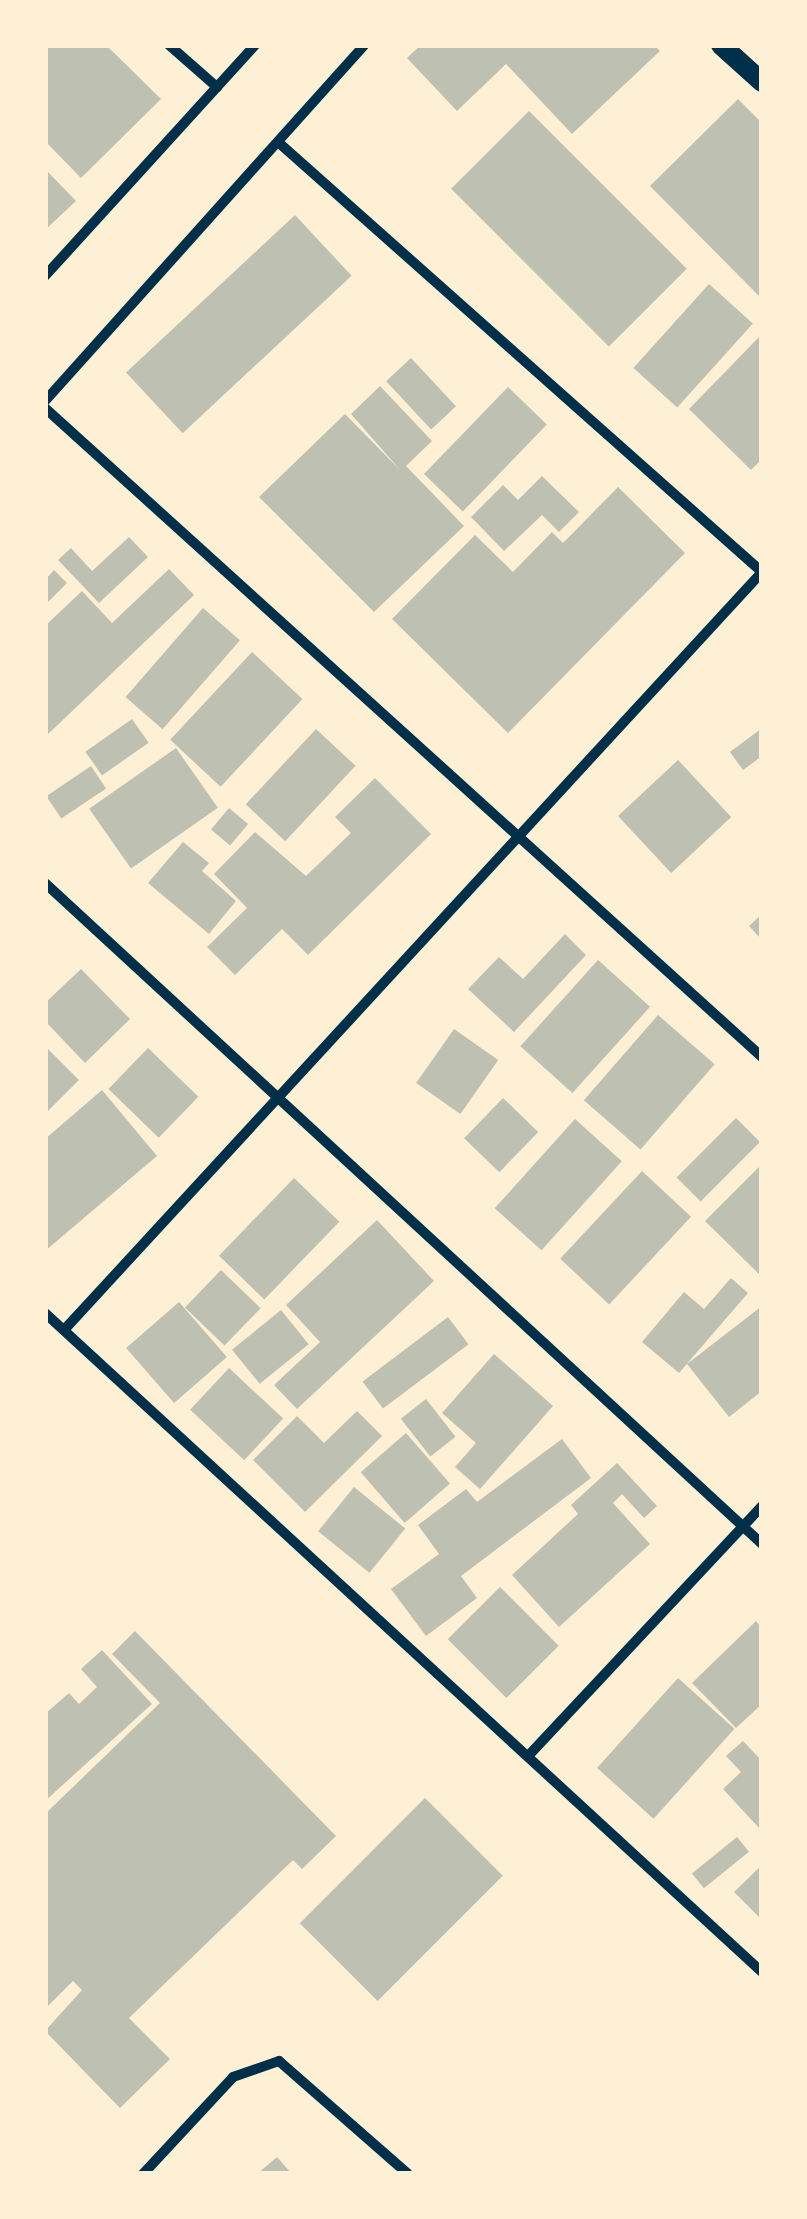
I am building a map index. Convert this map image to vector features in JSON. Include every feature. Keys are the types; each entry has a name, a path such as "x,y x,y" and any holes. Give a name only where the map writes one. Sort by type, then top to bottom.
{"main road":[{"path":"721,45 762,82"}],"street":[{"path":"170,45 217,87"},
{"path":"45,276 256,45"},
{"path":"364,45 45,404 762,1057"},
{"path":"64,1330 762,572 278,142"},
{"path":"45,883 762,1544"},
{"path":"45,1313 530,1754 762,1972"},
{"path":"530,1754 762,1506"},
{"path":"142,2174 233,2076 279,2061 408,2174"}],"building":[{"path":"45,45 106,45 161,99 81,178 45,141"},
{"path":"421,45 654,45 660,51 572,134 506,64 457,111 407,58"},
{"path":"738,99 762,123 762,299 650,186"},
{"path":"529,111 687,269 609,346 451,189"},
{"path":"45,169 76,201 45,230"},
{"path":"295,215 352,276 183,433 126,373"},
{"path":"709,284 753,323 677,407 633,368"},
{"path":"762,334 762,459 751,470 689,409"},
{"path":"411,358 456,406 431,429 386,381"},
{"path":"380,386 432,441 406,466 464,526 374,612 259,497 345,414 401,471 351,414"},
{"path":"508,387 547,425 463,512 424,474"},
{"path":"542,476 579,512 559,532 542,515 504,551 471,517 503,485 518,500"},
{"path":"618,487 685,553 508,733 392,619 475,535 513,572 552,532 563,543"},
{"path":"129,537 148,557 99,603 58,560 71,548 92,571"},
{"path":"169,569 194,595 45,737 45,626 82,591 112,623"},
{"path":"54,570 67,583 45,605 45,580"},
{"path":"203,608 240,640 163,729 126,697"},
{"path":"252,652 302,699 221,787 170,740"},
{"path":"132,719 149,743 102,775 85,752"},
{"path":"762,728 762,756 743,770 730,752"},
{"path":"316,729 355,766 285,841 246,804"},
{"path":"176,748 218,808 131,869 89,809"},
{"path":"678,760 731,817 671,873 618,816"},
{"path":"91,766 106,788 61,819 46,796"},
{"path":"375,778 431,834 308,955 282,929 235,975 207,947 247,908 214,874 255,832 306,876 351,833 335,817"},
{"path":"229,808 248,824 230,846 211,829"},
{"path":"183,842 209,863 202,871 236,901 209,934 148,883"},
{"path":"762,914 762,940 749,926"},
{"path":"565,934 586,955 514,1032 468,989 499,957 523,979"},
{"path":"598,960 650,1007 572,1093 520,1046"},
{"path":"81,969 130,1019 85,1063 45,1021 45,1003"},
{"path":"658,1015 715,1064 640,1149 584,1100"},
{"path":"454,1029 498,1060 460,1114 416,1083"},
{"path":"45,1046 79,1080 45,1114"},
{"path":"148,1048 198,1097 159,1138 108,1089"},
{"path":"102,1090 157,1156 45,1251 45,1139"},
{"path":"503,1098 538,1132 499,1172 464,1138"},
{"path":"736,1118 760,1142 701,1201 677,1177"},
{"path":"575,1119 622,1161 542,1250 495,1208"},
{"path":"762,1164 762,1273 760,1275 705,1221"},
{"path":"642,1171 691,1217 609,1304 560,1259"},
{"path":"294,1178 339,1222 264,1299 219,1256"},
{"path":"377,1220 434,1281 297,1409 274,1385 320,1342 286,1305"},
{"path":"221,1270 261,1308 224,1346 185,1307"},
{"path":"731,1278 748,1293 679,1373 642,1342 684,1292 704,1309"},
{"path":"179,1302 227,1357 174,1403 126,1348"},
{"path":"762,1306 762,1391 729,1417 687,1364"},
{"path":"281,1310 309,1344 260,1384 232,1350"},
{"path":"448,1317 468,1344 383,1409 363,1381"},
{"path":"494,1354 553,1406 480,1489 455,1467 476,1443 442,1413"},
{"path":"229,1368 283,1418 244,1460 190,1410"},
{"path":"426,1399 456,1437 430,1457 401,1419"},
{"path":"357,1411 382,1436 305,1512 253,1460 297,1416 324,1443"},
{"path":"406,1433 450,1484 405,1523 361,1472"},
{"path":"562,1439 591,1478 461,1576 477,1598 426,1636 391,1589 439,1554 418,1525 466,1489 477,1502"},
{"path":"617,1463 657,1506 644,1518 622,1494 613,1503 650,1544 559,1627 512,1575 578,1514 571,1505"},
{"path":"354,1487 405,1529 369,1573 318,1531"},
{"path":"500,1587 559,1646 506,1698 448,1639"},
{"path":"756,1621 762,1628 762,1704 736,1728 692,1683"},
{"path":"135,1631 336,1836 302,1869 293,1860 129,2018 170,2059 120,2108 45,2031 82,1990 73,1981 45,2009 45,1814 160,1703 112,1654"},
{"path":"102,1650 152,1704 45,1801 45,1714 69,1693 79,1704 97,1687 81,1669"},
{"path":"678,1678 734,1729 654,1819 597,1768"},
{"path":"743,1741 762,1761 760,1829 723,1789 741,1772 726,1756"},
{"path":"425,1798 503,1876 378,2001 300,1923"},
{"path":"737,1837 749,1852 704,1888 692,1874"},
{"path":"762,1865 762,1920 734,1892"},
{"path":"277,2157 292,2174 257,2174"}]}
